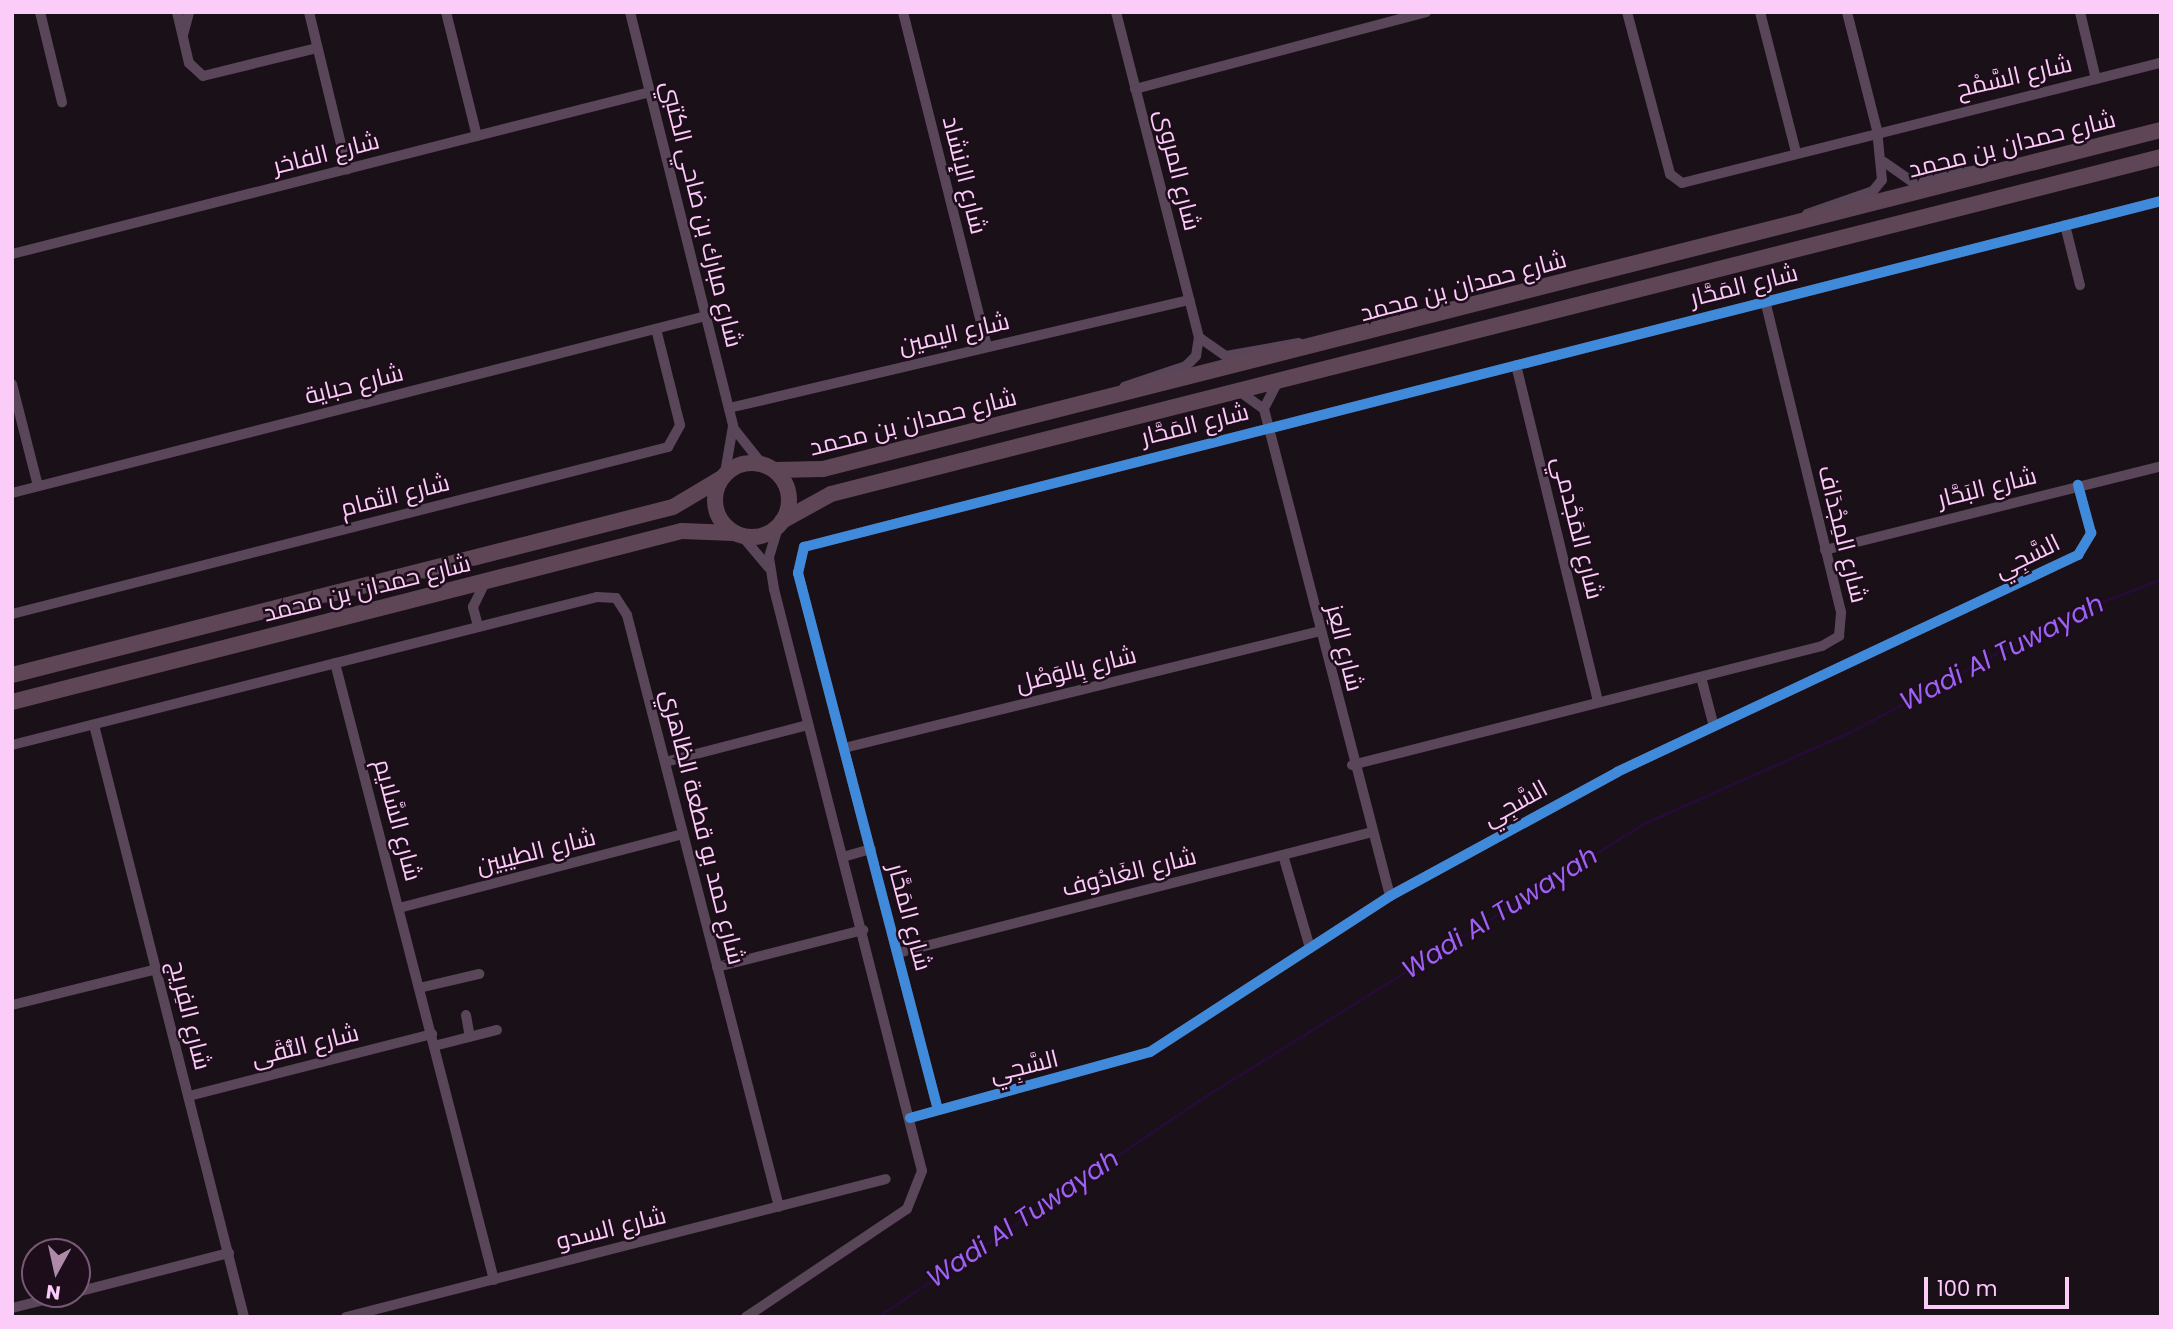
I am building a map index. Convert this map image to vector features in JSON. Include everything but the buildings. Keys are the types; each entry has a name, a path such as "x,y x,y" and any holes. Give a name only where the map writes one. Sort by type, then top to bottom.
{"main road":[{"name":"شارع حمدان بن محمد","path":"768,467 823,469 1320,346 2161,130"},
{"name":"شارع حمدان بن محمد","path":"781,523 831,494 2161,158"},
{"path":"742,464 768,467 787,488 781,523 762,536 738,534 718,515 723,476 742,464"},
{"name":"شارع حمدان بن محمد","path":"12,675 673,507 723,476"},
{"name":"شارع حمدان بن محمد","path":"12,702 682,531 738,534"}],"street":[{"path":"40,12 62,102"},
{"path":"177,12 189,63 204,76 317,47"},
{"path":"182,36 190,12"},
{"path":"309,12 348,169"},
{"path":"446,12 477,136"},
{"name":"شارع مبارك بن ضاحي الكتبي","path":"630,12 733,426 723,476"},
{"name":"شارع الإنشاد","path":"902,12 987,347"},
{"name":"شارع المروى","path":"1116,12 1199,337"},
{"path":"1135,89 1426,12"},
{"name":"شارع السَّمْح","path":"1628,12 1671,174 1682,183 1877,130 2161,64"},
{"path":"1760,12 1796,152"},
{"path":"1792,224 1873,191 1884,163 1846,12"},
{"path":"2080,12 2096,79"},
{"name":"شارع الفاخر","path":"12,254 650,92"},
{"path":"1884,163 1911,181 2009,169"},
{"name":"شارع المَحَّار","path":"938,1110 798,573 804,547 2161,201"},
{"path":"2065,225 2080,285"},
{"name":"شارع اليمين","path":"729,408 1190,300"},
{"name":"شارع المِجْدَاف","path":"1352,765 1834,641 1842,618 1765,301"},
{"name":"شارع حباية","path":"12,493 706,316"},
{"name":"شارع الثمام","path":"12,614 668,447 680,425 656,329"},
{"path":"1199,337 1211,351 1226,356 1278,344 1320,346"},
{"path":"1113,396 1135,382 1186,366 1196,356 1199,337"},
{"name":"شارع المَجْدمي","path":"1516,365 1598,702"},
{"path":"1238,391 1264,409 1277,383"},
{"path":"12,384 37,486"},
{"name":"شارع العِز","path":"1264,409 1369,833 1391,896"},
{"name":"شارع مبارك بن ضاحي الكتبي","path":"733,426 768,467"},
{"name":"شارع البَحَّار","path":"1825,550 2161,466"},
{"name":"السَّجِي","path":"910,1118 1135,1059 1391,896 1713,723 2078,555 2091,533 2078,485"},
{"path":"769,568 781,523"},
{"path":"738,534 769,568 922,1171 907,1209 746,1317"},
{"path":"473,607 485,582"},
{"path":"451,590 473,607 478,626"},
{"name":"شارع حمد بو قطعة الظاهري","path":"12,745 601,596 620,601 665,762 779,1207"},
{"name":"شارع بِالوَصْل","path":"844,748 1319,631"},
{"name":"شارع السَّلايم","path":"335,663 494,1280"},
{"path":"1701,677 1713,723"},
{"name":"شارع الفِريج","path":"94,725 244,1317"},
{"path":"665,762 808,725"},
{"name":"شارع الغَادُوف","path":"898,953 1369,833"},
{"name":"شارع الطيبين","path":"399,908 683,834"},
{"name":"شارع المَحَّار","path":"843,857 871,849"},
{"path":"1283,855 1310,948"},
{"path":"717,967 863,930"},
{"path":"12,1005 157,969"},
{"path":"419,988 478,974"},
{"path":"466,1014 470,1037"},
{"path":"435,1046 497,1030"},
{"name":"شارع التُّقَى","path":"189,1096 432,1034"},
{"name":"شارع السدو","path":"346,1317 886,1179"},
{"path":"91,1288 229,1253"}],"waterway":[{"name":"Wadi Al Tuwayah","path":"877,1317 1212,1092 1643,824 1852,731 2064,617 2161,579"}],"cycle path":[{"path":"938,1110 798,573 804,547 2161,201"},
{"path":"910,1118 1150,1052 1390,896 1617,772 2078,555 2091,533 2078,485"}]}
